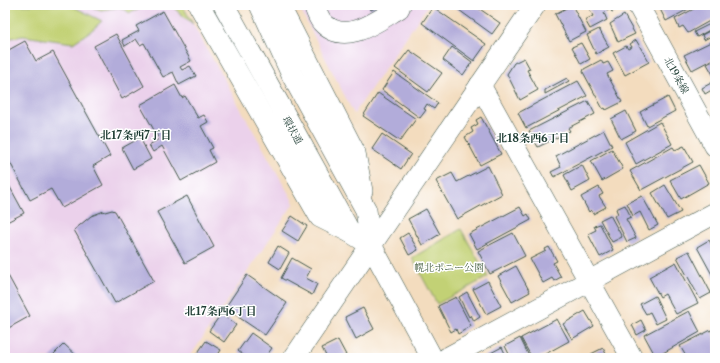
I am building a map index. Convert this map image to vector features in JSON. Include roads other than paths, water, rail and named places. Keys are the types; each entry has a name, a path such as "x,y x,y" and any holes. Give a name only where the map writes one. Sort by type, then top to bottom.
{"street":[{"path":"199,5 320,217 350,232"},
{"name":"環状通","path":"224,5 350,232 371,245"},
{"name":"環状通","path":"260,5 292,76 366,210 371,245 432,358"},
{"path":"279,5 355,153 366,210"},
{"path":"314,5 321,21 337,32 347,33 367,26 399,8 400,5"},
{"path":"294,358 535,5"},
{"name":"北19条線","path":"638,5 715,146"},
{"path":"480,85 632,358"},
{"path":"447,358 715,213"}],"district":[{"name":"北17条西7丁目","path":"136,135"},
{"name":"北18条西6丁目","path":"533,138"},
{"name":"北17条西6丁目","path":"221,311"}],"park label":[{"name":"幌北ポニー公園","path":"449,267"}]}
